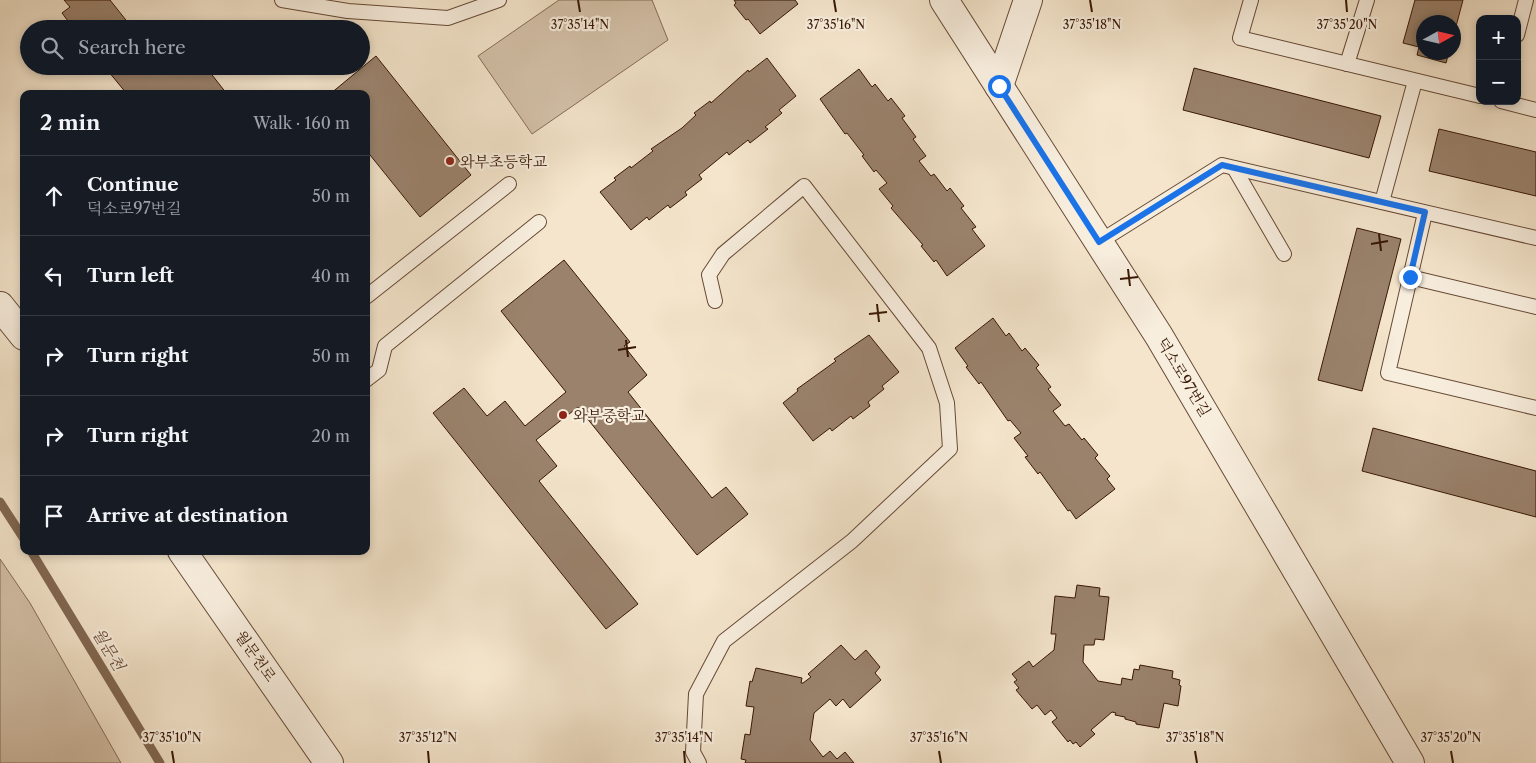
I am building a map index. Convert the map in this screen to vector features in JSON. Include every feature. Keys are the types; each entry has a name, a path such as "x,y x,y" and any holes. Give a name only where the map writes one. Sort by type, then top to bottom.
{"street":[{"name":"덕소로97번길","path":"944,0 1160,336 1410,763"},
{"path":"999,86 1028,0"},
{"path":"0,306 20,331"},
{"name":"월문천로","path":"185,555 329,763"}],"lane":[{"path":"282,0 348,11 448,18 499,0"},
{"path":"1251,0 1240,38 1476,95"},
{"path":"1347,64 1367,0"},
{"path":"1521,20 1526,0"},
{"path":"1382,202 1415,81"},
{"path":"1517,105 1536,110"},
{"path":"1099,242 1222,165 1536,238"},
{"path":"1234,168 1284,254"},
{"path":"370,294 509,184"},
{"path":"699,763 693,752 696,694 724,641 852,541 909,490 950,449 947,403 928,348 804,186 723,254 709,275 715,301"},
{"path":"1425,212 1388,373 1536,408"},
{"path":"370,377 379,370 385,346 539,222"},
{"path":"1410,277 1536,307"}],"shaded area":[{"path":"559,0 652,0 668,40 532,134 478,56"},
{"path":"0,559 30,603 121,763 0,763"}],"building":[{"path":"64,0 110,0 126,20 67,20 62,13 70,7"},
{"path":"734,0 795,0 798,4 760,34 734,5 736,3"},
{"path":"1415,0 1463,0 1459,15 1416,15 1416,46 1403,43"},
{"path":"376,56 471,175 420,217 370,155 370,90 335,90 353,75 370,75 370,61"},
{"path":"767,58 796,96 779,110 782,113 765,127 768,129 750,143 748,140 729,155 727,152 699,175 702,179 685,192 687,195 670,208 668,205 649,220 647,217 631,230 600,192 616,180 614,178 653,151 651,149 682,128 696,115 694,113 710,101 711,103 748,70 749,72"},
{"path":"1435,60 1447,60 1446,63"},
{"path":"1194,68 1381,116 1369,158 1183,110"},
{"path":"859,69 872,87 875,84 888,101 891,98 905,116 902,118 916,137 913,139 926,156 919,161 931,176 934,174 947,191 950,188 964,206 961,208 976,227 972,229 985,246 947,276 936,260 934,262 921,246 923,245 891,208 893,206 879,189 887,183 876,170 874,172 862,156 864,155 847,133 845,134 820,99"},
{"path":"111,75 212,75 224,90 124,90"},
{"path":"1439,129 1536,152 1536,196 1429,171"},
{"path":"1357,228 1401,239 1362,391 1318,380"},
{"path":"564,260 630,342 624,346 647,375 628,392 712,498 726,487 748,514 697,555 578,407 536,440 557,466 539,481 638,604 606,629 433,413 464,388 487,416 505,401 525,426 566,392 501,311"},
{"path":"993,318 1006,336 1009,333 1022,351 1025,348 1039,365 1036,368 1051,387 1048,389 1061,405 1053,411 1065,426 1069,424 1082,440 1084,438 1098,455 1095,458 1110,476 1107,479 1115,489 1076,519 1040,472 1038,474 1025,457 1028,456 1014,438 1021,433 1010,420 1008,421 981,382 979,384 955,348"},
{"path":"869,335 899,372 882,386 884,389 868,402 870,406 853,419 851,416 832,431 830,428 813,441 783,403 798,391 797,389 836,361 834,359"},
{"path":"1373,428 1536,471 1536,517 1362,471"},
{"path":"1077,585 1100,588 1099,596 1109,597 1104,640 1095,639 1094,645 1084,645 1083,662 1098,681 1121,685 1122,678 1132,680 1134,669 1139,670 1140,665 1173,671 1172,678 1180,680 1178,706 1164,703 1159,728 1136,724 1136,722 1115,715 1116,713 1112,712 1091,730 1095,734 1080,747 1076,742 1073,744 1070,740 1068,742 1052,722 1057,718 1051,710 1045,715 1037,705 1032,709 1016,690 1019,688 1014,682 1017,680 1012,674 1029,661 1033,667 1054,650 1056,634 1051,634 1055,596 1075,598"},
{"path":"841,645 855,660 866,650 880,667 875,673 881,680 850,708 843,699 836,706 830,699 814,713 810,740 823,757 830,751 837,759 845,752 854,763 745,763 746,760 741,759 745,734 750,735 754,707 746,706 750,681 752,682 756,668 802,678 801,683 803,683 811,677 808,674"}],"waterway":[{"name":"월문천","path":"0,502 20,533"},
{"name":"월문천","path":"33,555 160,763"}],"place":[{"name":"와부초등학교","path":"450,161"},
{"name":"와부중학교","path":"563,415"}],"route":[{"path":"999,86 1099,242 1222,165 1425,212 1410,277"}]}
